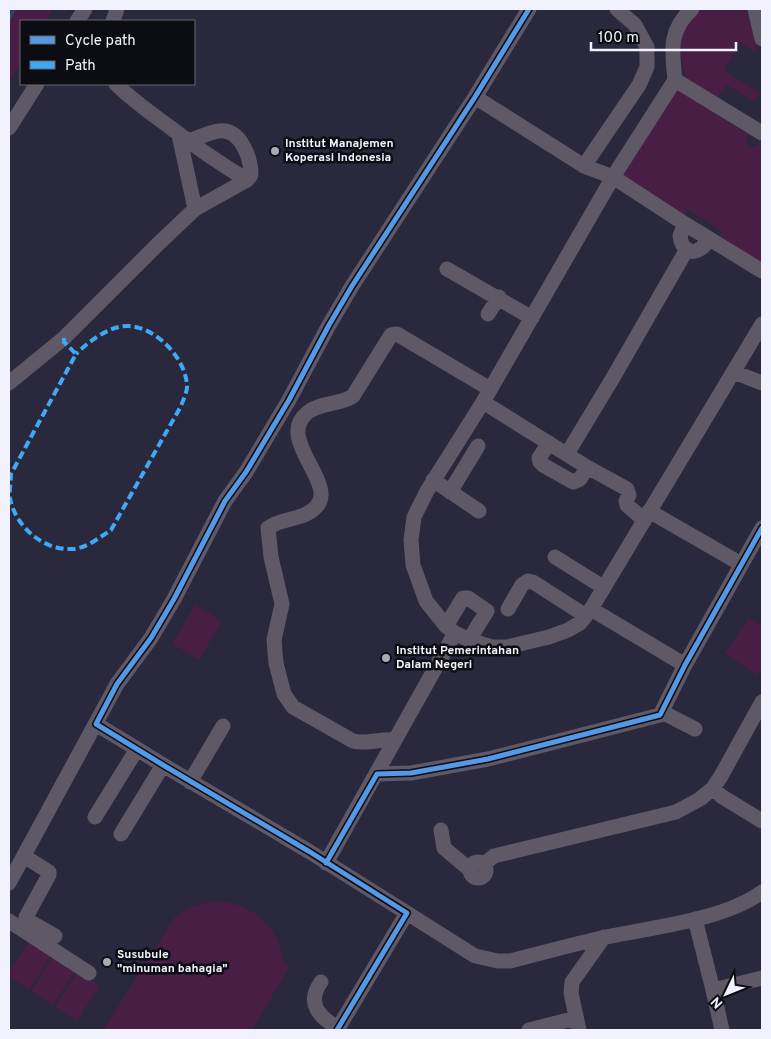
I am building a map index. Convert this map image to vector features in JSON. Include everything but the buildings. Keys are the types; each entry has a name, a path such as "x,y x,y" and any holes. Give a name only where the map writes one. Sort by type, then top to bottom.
{"street":[{"path":"78,20 86,9"},
{"path":"9,883 117,684 151,638 174,599 225,501 246,472 289,400 352,286 529,9"},
{"path":"584,166 648,67 647,47 635,25 616,9"},
{"path":"692,9 684,16 672,42 675,80 613,177 490,389 433,480 414,517 411,540 413,565 426,600 451,629 469,640 492,648 507,647 549,637 580,623 589,612 762,324"},
{"path":"755,9 762,38"},
{"path":"675,80 762,133"},
{"path":"9,128 36,85"},
{"path":"117,85 143,108 183,138 247,180"},
{"path":"475,96 584,166 613,177 762,271"},
{"path":"9,383 64,338 195,209 247,180 251,175 251,164 247,152 238,139 228,133 220,131 183,138"},
{"path":"183,138 195,209"},
{"path":"685,224 680,236 683,246 687,250 701,250 709,239"},
{"path":"567,454 687,250"},
{"path":"447,269 532,318"},
{"path":"488,314 498,297"},
{"path":"395,740 358,742 353,740 293,707 284,694 276,663 274,640 282,604 271,556 268,528 273,524 304,516 316,507 321,499 319,485 298,438 301,420 307,413 313,410 348,400 353,396 390,335 396,334 490,389"},
{"path":"734,372 762,383"},
{"path":"482,402 587,467 627,489 629,495 626,501 627,505 741,564"},
{"path":"549,443 539,458 543,465 573,482 580,479 587,467"},
{"path":"450,492 478,446"},
{"path":"433,480 479,511"},
{"path":"377,774 411,773 488,759 660,715 685,665 762,528"},
{"path":"555,557 603,587"},
{"path":"508,609 522,585 528,581 533,582 685,665"},
{"path":"326,863 395,740 451,629 463,598 468,598 487,611 469,640"},
{"path":"441,830 444,848 476,867 494,856 676,812 700,799 713,788 761,707"},
{"path":"662,712 696,728"},
{"path":"96,724 190,782 310,852 474,956 498,961 510,961 604,937 695,919 749,901 762,892"},
{"path":"190,782 222,726"},
{"path":"95,817 137,749"},
{"path":"121,834 163,765"},
{"path":"713,788 721,796 762,821"},
{"path":"230,795 301,837 307,844 310,852"},
{"path":"24,856 49,872 26,917 55,936"},
{"path":"321,982 314,991 315,1006 326,1021 338,1029 407,913"},
{"path":"695,919 722,1030"},
{"path":"9,921 89,973"},
{"path":"530,1030 578,1024 570,993 572,982 604,937"},
{"path":"713,990 762,978"}],"shaded area":[{"name":"Institut Pemerintahan Dalam Negeri","path":"9,9 762,9 762,1030 9,1030"},
{"path":"9,9 53,9 47,20 20,20 20,63 9,82"},
{"path":"700,9 748,9 758,50 755,52 740,43 724,70 760,93 754,102 727,85 717,98 685,77 679,44 680,37 695,13"},
{"path":"677,89 749,135 746,140 747,144 752,148 756,147 760,142 762,143 762,264 718,238 722,231 687,210 683,216 624,177 625,172"},
{"path":"195,605 222,621 199,660 172,644"},
{"path":"749,618 762,627 762,666 757,675 725,653"},
{"path":"214,901 227,902 239,906 260,918 269,926 280,948 283,961 290,966 252,1030 103,1030 174,918 193,907"},
{"path":"30,940 52,954 29,990 9,976 9,972"},
{"path":"54,955 76,970 53,1005 31,991"},
{"path":"78,971 100,986 77,1021 55,1007"}],"waterway":[{"path":"9,19 14,9"}],"marked path":[{"path":"64,338 64,342 76,354 11,474 10,492 13,508 24,527 41,541 62,549 83,547 111,530 181,406 187,387 185,374 175,354 159,338 139,328 129,326 114,328 87,344 76,354"}],"cycle path":[{"path":"337,1030 407,913 310,852 96,724 117,684 151,638 174,599 225,501 246,472 289,400 352,286 475,97 529,9"},
{"path":"326,863 377,774 411,773 488,759 660,715 685,665 762,528"}],"place":[{"name":"Institut Manajemen Koperasi Indonesia","path":"275,151"},
{"name":"Institut Pemerintahan Dalam Negeri","path":"386,658"},
{"name":"Susubule \"minuman bahagia\"","path":"107,962"}]}
